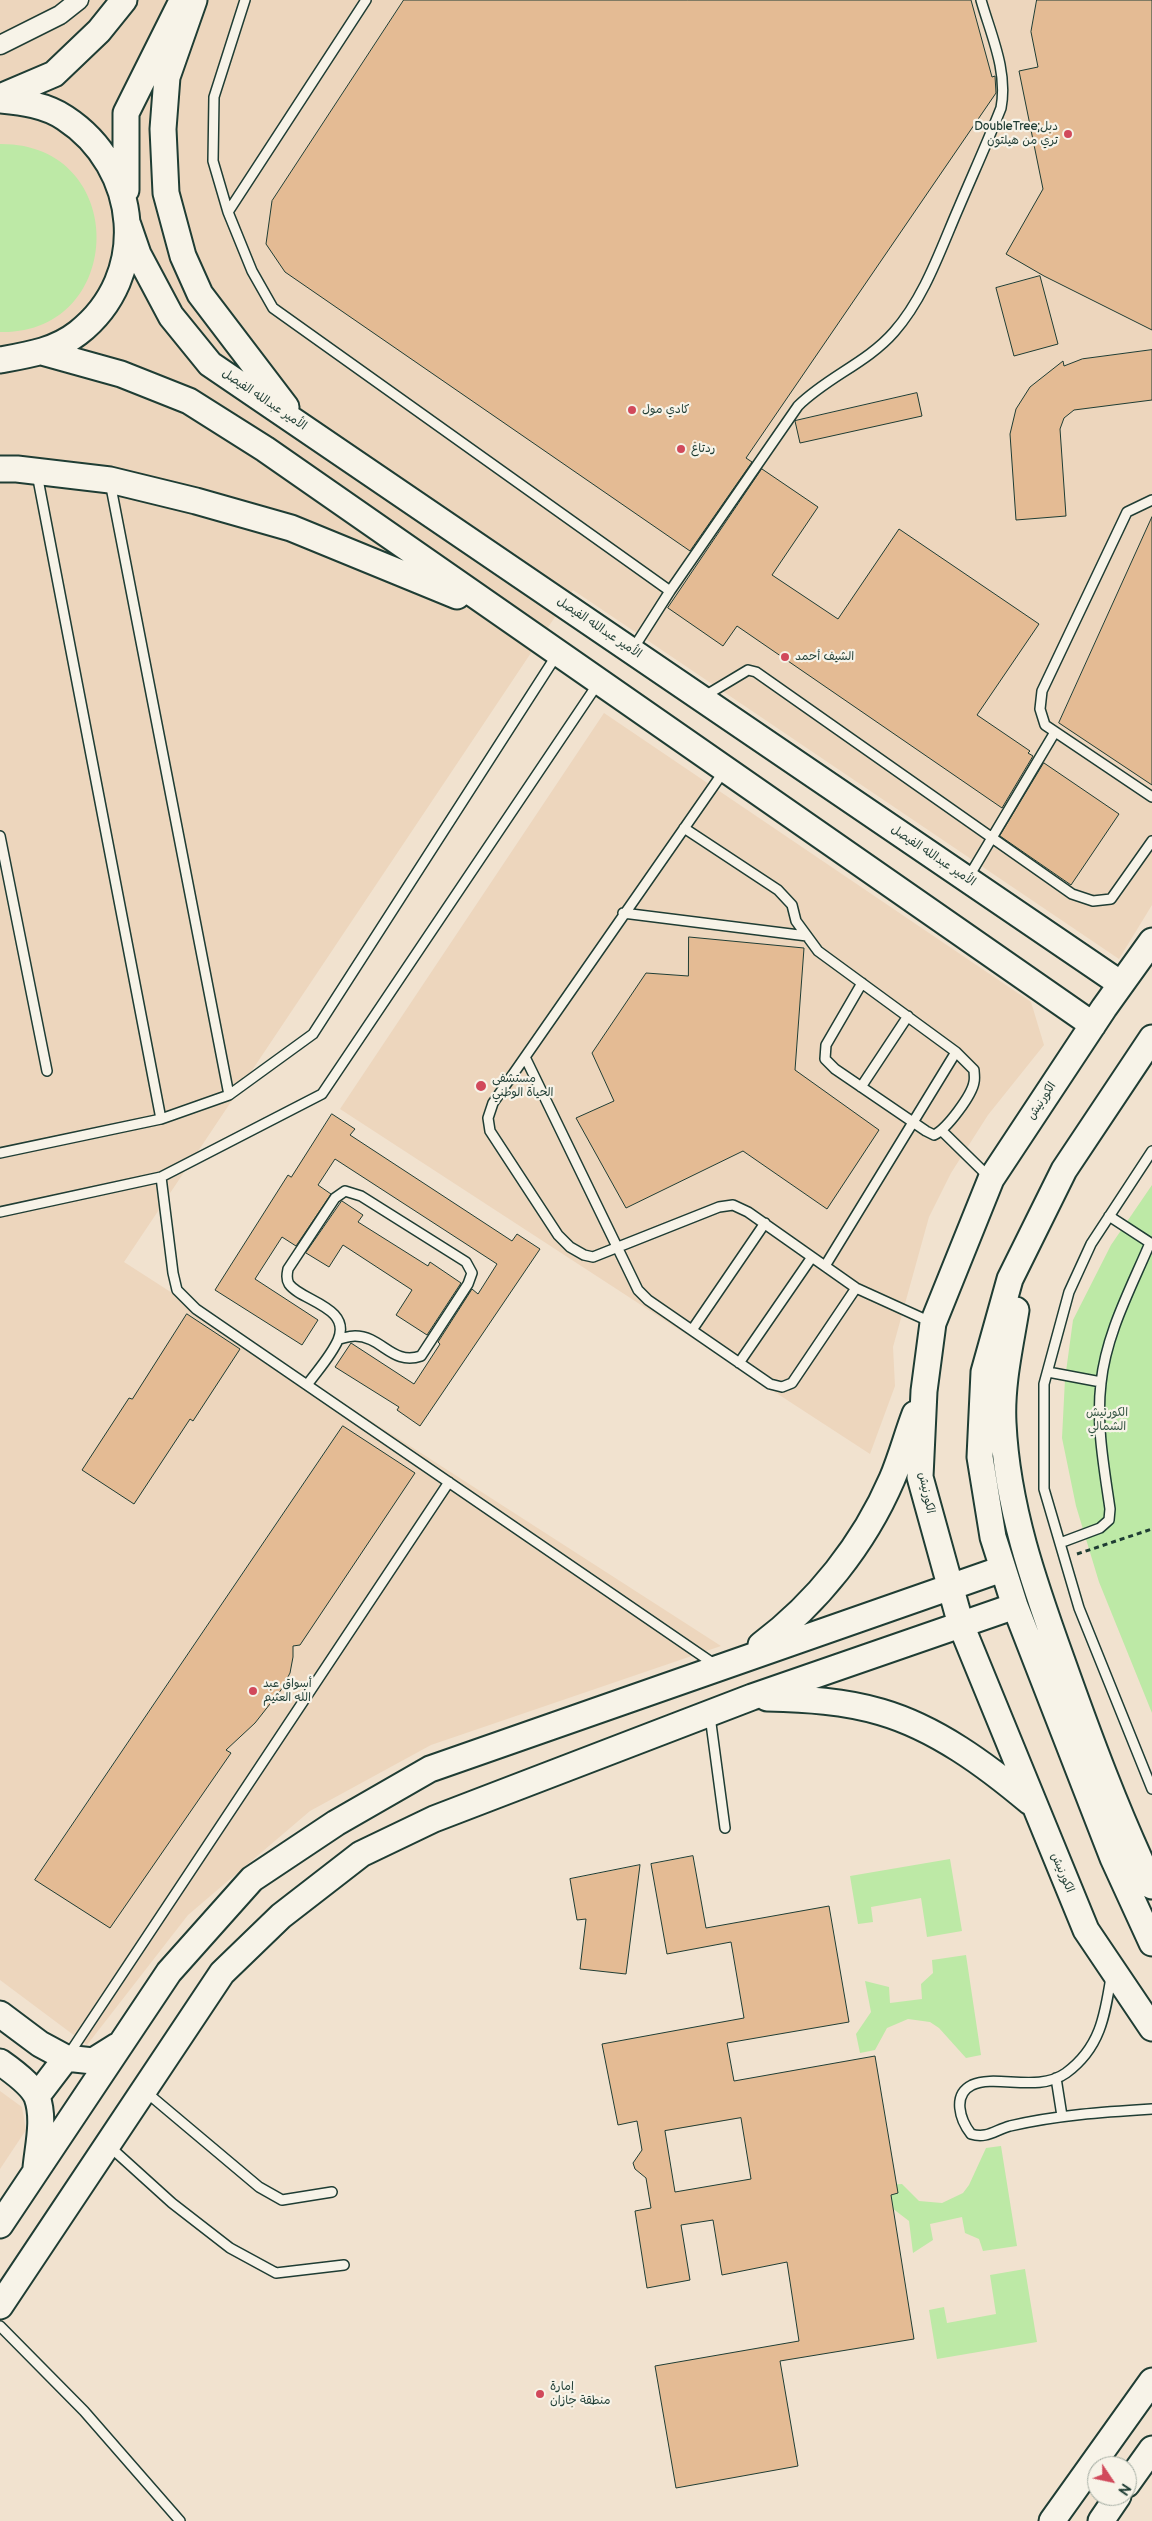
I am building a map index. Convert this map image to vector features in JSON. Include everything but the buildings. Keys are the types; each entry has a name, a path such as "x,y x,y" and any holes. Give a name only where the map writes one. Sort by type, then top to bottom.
{"street":[{"path":"0,45 60,14 79,0"},
{"path":"0,98 54,74 99,31 124,0"},
{"path":"0,360 42,352 78,333 106,303 123,266 127,215 126,113 164,33 188,7"},
{"path":"188,7 167,77 163,129 166,193 183,256 200,294 298,423"},
{"name":"الأمير عبدالله الفيصل","path":"0,98 30,103 64,117 93,140 114,170 138,254 171,316 210,364 1121,984"},
{"path":"42,352 121,374 189,401 265,449 1093,1025"},
{"path":"0,469 36,471 110,480 196,501 291,528 504,615"},
{"name":"الكورنيش","path":"1152,940 991,1179 933,1323 924,1390 920,1477 961,1625 1086,1930 1152,2028"},
{"path":"1152,1038 1064,1170 1010,1279 984,1372 980,1457 993,1537 1015,1606 1112,1858 1152,1943"},
{"path":"1042,1216 1019,1295 1006,1366 1003,1422 1009,1481 1026,1560 1069,1681 1113,1794 1152,1886"},
{"path":"731,1663 791,1622 825,1586 865,1529 892,1479 924,1390"},
{"path":"0,2225 169,1972 252,1879 336,1823 430,1769 1002,1569"},
{"path":"0,2306 106,2144 222,1973 280,1916 361,1854 434,1818 752,1697 1015,1606"},
{"path":"752,1697 822,1700 881,1712 925,1730 965,1752 997,1774 1033,1804"},
{"path":"0,2014 40,2044 66,2058 93,2061 122,2043"},
{"path":"37,2096 66,2058"},
{"path":"0,2062 15,2073 37,2096 41,2124 35,2172"},
{"path":"1052,2521 1152,2381"},
{"path":"1137,2470 1152,2449"},
{"path":"1101,2521 1111,2506"}],"lane":[{"path":"188,7 204,0"},
{"path":"246,0 214,97 213,161 228,212 252,271 273,308 670,591"},
{"path":"228,212 366,0"},
{"path":"632,650 670,591 798,406 811,394 873,353 895,331 916,299 940,252 1001,108 1004,92 1002,68 981,0"},
{"path":"36,471 161,1119"},
{"path":"110,480 229,1095"},
{"path":"1152,500 1127,512 1042,691 1040,709 1045,725 1152,798"},
{"path":"0,1153 161,1119 229,1095 313,1034 558,653"},
{"path":"702,698 748,670 756,672 1072,894 1094,901 1110,898 1152,841"},
{"path":"0,1212 160,1177 322,1094 599,681"},
{"path":"968,879 1055,732"},
{"path":"725,769 623,913 494,1104 488,1118 490,1131 558,1235 584,1255 593,1257 719,1208 733,1205 765,1223 856,1288 933,1323"},
{"path":"684,828 778,890 792,905 796,921 818,951 908,1016 956,1052 974,1070 974,1082 970,1093 942,1131 934,1134 914,1123 861,1087 825,1059 826,1045 862,983"},
{"path":"0,836 4,876 47,1071"},
{"path":"623,913 808,936"},
{"path":"861,1087 908,1016"},
{"path":"825,1266 956,1052"},
{"path":"526,1057 638,1290 648,1300 770,1384 782,1388 792,1383 856,1288"},
{"path":"942,1131 991,1179"},
{"path":"1152,1151 1091,1244 1069,1292 1044,1384 1044,1489 1079,1608 1152,1790"},
{"path":"160,1177 177,1290 196,1309 448,1482 731,1663"},
{"path":"307,1385 339,1339 339,1324 335,1316 289,1285 286,1277 288,1269 335,1198 344,1191 361,1196 466,1262 472,1273 468,1284 421,1356 403,1359 364,1338 354,1336 339,1339"},
{"path":"1060,1543 1100,1528 1109,1520 1110,1509 1099,1432 1101,1382 1115,1325 1151,1244 1109,1216"},
{"path":"692,1330 765,1223"},
{"path":"739,1363 812,1257"},
{"path":"1048,1372 1101,1382"},
{"path":"66,2058 448,1482"},
{"path":"710,1713 726,1828"},
{"path":"1112,1969 1105,2019 1088,2053 1065,2074 1045,2082 982,2083 971,2086 960,2100 959,2114 970,2134 980,2137 993,2134 1008,2127 1062,2116 1152,2109"},
{"path":"1056,2078 1062,2116"},
{"path":"143,2089 259,2187 282,2200 332,2192"},
{"path":"106,2144 172,2203 230,2248 276,2273 344,2265"},
{"path":"0,2326 84,2411 180,2521"}],"path":[{"path":"1064,1558 1152,1529"}],"shaded area":[{"path":"0,0 1152,0 1152,905 1119,959 573,590 124,1262 721,1646 431,1745 310,1811 188,1915 87,2045 0,1980"},
{"name":"مستشفى الحياة الوطني","path":"604,713 1031,1002 1044,1045 988,1115 951,1173 929,1217 893,1347 895,1386 870,1454 340,1109","holes":["689,937 804,948 795,1070 827,1209 743,1151 626,1208 576,1118 614,1101 592,1053 646,973 688,976"]},
{"path":"0,2091 22,2107 26,2130 0,2169"}],"green space":[{"path":"0,144 43,152 73,173 91,204 97,239 90,274 72,304 42,325 0,332"},
{"name":"الكورنيش الشمالي","path":"1152,1185 1152,1713 1099,1582 1076,1506 1062,1438 1065,1379 1073,1320 1111,1245"},
{"path":"950,1859 962,1931 927,1937 921,1898 871,1907 873,1922 858,1924 850,1876"},
{"path":"966,1955 981,2055 966,2058 939,2028 930,2022 908,2019 887,2028 875,2050 860,2053 856,2034 871,2012 865,1981 889,1987 890,2003 922,1999 921,1984 933,1973 932,1960"},
{"path":"1001,2146 1017,2246 983,2251 979,2239 965,2233 962,2217 930,2224 933,2240 913,2253 909,2221 888,2205 886,2185 902,2184 919,2201 942,2203 963,2193 969,2185 986,2148"},
{"path":"1025,2269 1037,2342 937,2359 929,2310 944,2307 947,2323 996,2314 990,2275"}],"place":[{"name":"DoubleTree;دبل تري من هيلتون","path":"1068,134"},
{"name":"كادي مول","path":"632,410"},
{"name":"ردتاغ","path":"681,449"},
{"name":"الشيف أحمد","path":"785,657"},
{"name":"مستشفى الحياة الوطني","path":"481,1086"},
{"name":"أسواق عبد الله العثيم","path":"253,1691"},
{"name":"إمارة منطقة جازان","path":"540,2394"}]}
